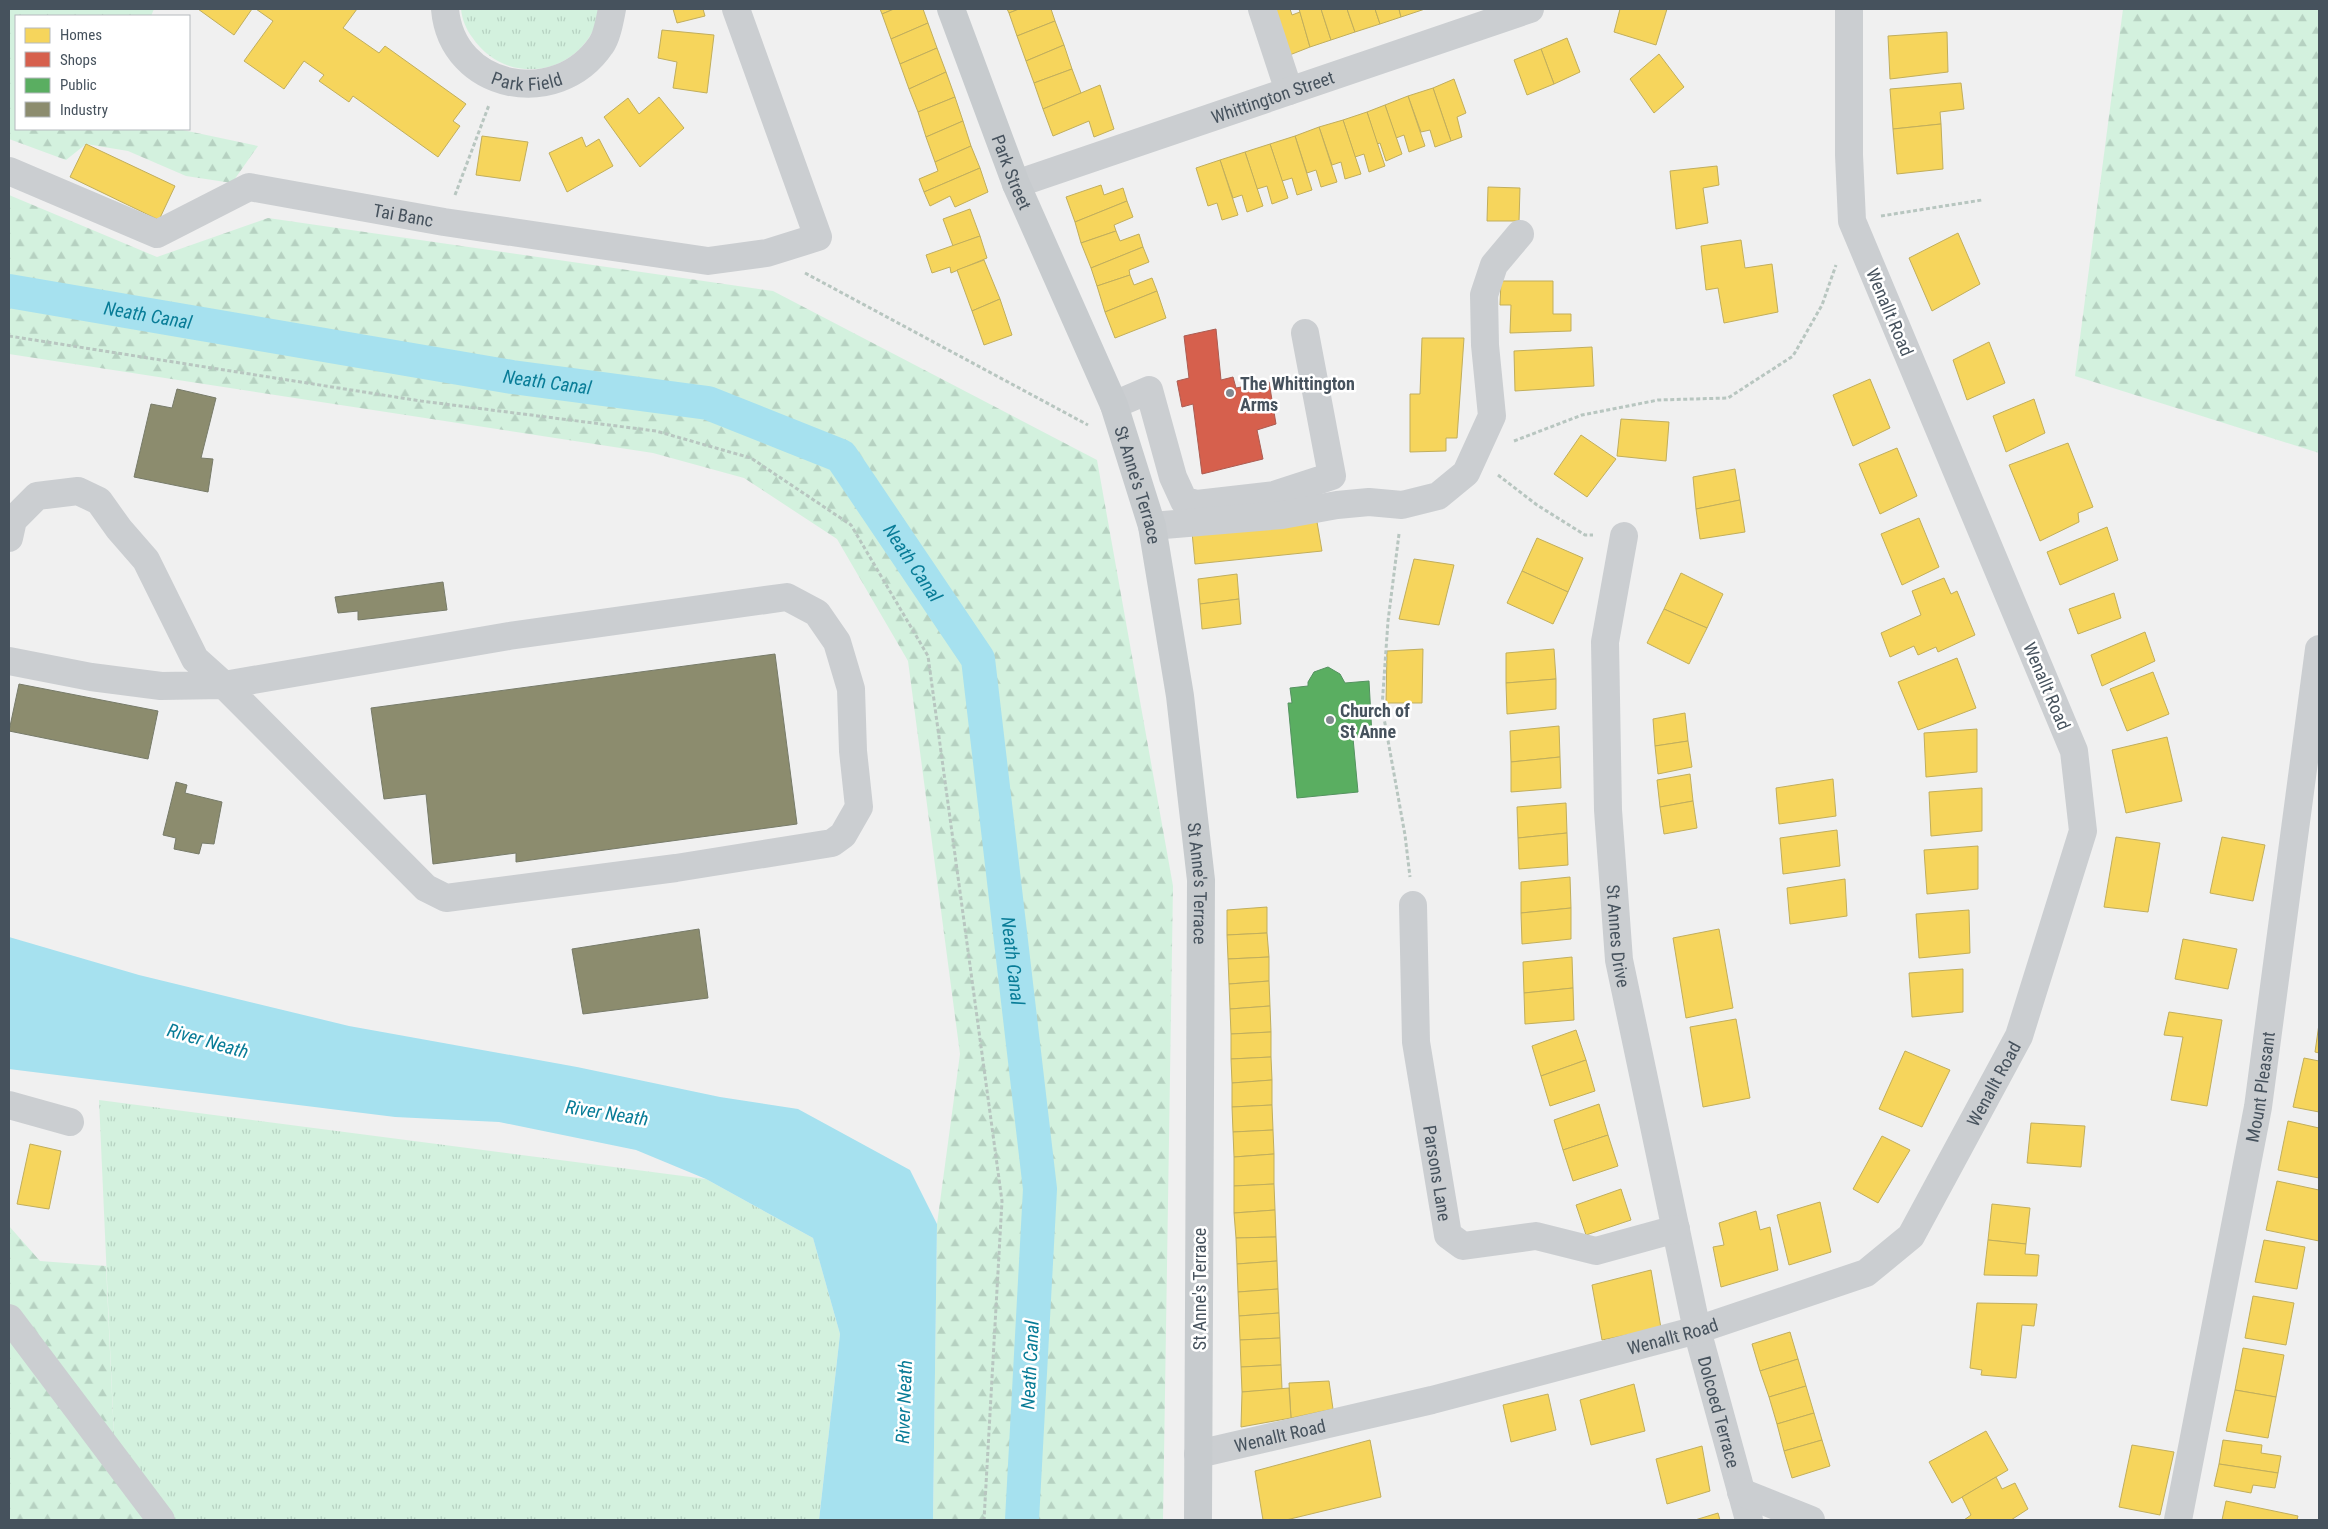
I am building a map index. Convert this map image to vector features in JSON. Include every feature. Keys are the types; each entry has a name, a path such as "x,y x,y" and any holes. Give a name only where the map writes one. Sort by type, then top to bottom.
{"main road":[{"name":"Park Street","path":"951,9 1016,184 1080,331"},
{"name":"St Anne's Terrace","path":"1080,331 1114,406 1152,526 1180,696 1201,880 1198,1520"}],"street":[{"name":"Park Field","path":"445,9 455,43 471,63 498,81 522,85 553,81 578,69 602,44 612,9"},
{"name":"Tai Banc","path":"9,171 158,234 249,187 444,222 708,261 767,253 818,237 736,9"},
{"path":"1262,9 1289,91"},
{"name":"Whittington Street","path":"1016,184 1530,9"},
{"path":"1849,9 1849,155 1852,221"},
{"name":"Wenallt Road","path":"1198,1454 1432,1400 1697,1330 1866,1273 1911,1236 2019,1036 2083,831 2074,750 1852,221"},
{"path":"1152,526 1282,515 1345,504 1369,502 1402,505 1438,496 1466,473 1492,416 1485,345 1484,295 1494,265 1520,234"},
{"path":"1114,406 1149,390 1173,476 1184,501 1197,504 1274,495 1332,476 1304,333"},
{"path":"9,538 13,520 37,496 78,491 99,500 119,530 146,560 196,659 224,684 426,888 446,898 676,868 832,843 843,835 858,807 853,751 851,688 837,642 817,613 787,597 509,636 224,684 161,686 91,677 9,661"},
{"name":"St Annes Drive","path":"1624,536 1605,642 1608,810 1619,960 1697,1330"},
{"name":"Mount Pleasant","path":"2178,1520 2258,1107 2319,649"},
{"name":"Parsons Lane","path":"1413,905 1416,1042 1448,1236 1463,1246 1536,1236 1596,1252 1676,1229"},
{"path":"9,1104 70,1122"},
{"path":"9,1318 161,1520"},
{"name":"Dolcoed Terrace","path":"1697,1330 1749,1520"},
{"name":"Dolcoed Terrace","path":"1740,1492 1810,1520"}],"path":[{"path":"459,183 498,81"},
{"path":"1474,456 1582,415 1658,400 1728,398 1793,356 1822,305 1852,221 1982,200"},
{"path":"767,253 1126,446"},
{"path":"9,336 421,401 656,431 751,458 850,525 928,656 1002,1201 984,1520"},
{"path":"1521,493 1536,505 1585,535 1624,536"},
{"path":"1402,505 1388,621 1382,707 1406,835 1413,905"}],"green space":[{"path":"9,9 154,9 151,15 15,15 15,130 183,130 258,146 232,183 186,176 128,151 86,144 66,160 9,139"},
{"path":"461,9 600,9 593,31 581,48 564,60 546,68 526,69 506,65 488,54 468,31"},
{"path":"2123,9 2319,9 2319,453 2075,376"},
{"path":"9,195 157,257 268,218 773,291 1097,460 1173,886 1163,1520 933,1520 937,1224 960,1054 908,661 837,539 744,478 653,453 9,354"},
{"path":"99,1100 706,1179 813,1238 840,1334 819,1520 161,1520 115,1459"},
{"path":"9,1226 40,1261 106,1266 115,1459 161,1520 9,1520"}],"water":[{"name":"River Neath","path":"9,937 139,975 349,1026 577,1067 720,1097 798,1109 910,1170 937,1224 933,1520 819,1520 840,1334 813,1238 706,1179 636,1150 499,1122 395,1117 9,1069"}],"building: Homes":[{"path":"198,9 252,9 234,35"},
{"path":"256,9 357,9 343,28 379,53 385,46 466,104 453,121 460,126 438,157 353,96 349,102 319,81 324,75 304,61 284,89 244,61 273,21"},
{"path":"673,9 703,9 705,16 677,23"},
{"path":"880,9 894,9 882,14"},
{"path":"894,9 923,9 928,23 891,39 882,14"},
{"path":"1007,9 1019,9 1009,13"},
{"path":"1019,9 1051,9 1055,21 1017,36 1009,13"},
{"path":"1272,9 1290,9 1292,15 1300,12 1310,47 1287,56"},
{"path":"1299,9 1321,9 1331,40 1310,47"},
{"path":"1321,9 1347,9 1355,32 1331,40"},
{"path":"1347,9 1375,9 1380,24 1355,32"},
{"path":"1375,9 1399,9 1401,17 1380,24"},
{"path":"1399,9 1425,9 1401,17"},
{"path":"1620,9 1667,9 1656,45 1614,32"},
{"path":"1055,21 1064,45 1026,61 1017,36"},
{"path":"928,23 937,48 900,64 891,39"},
{"path":"662,30 714,35 707,93 673,88 677,62 658,58"},
{"path":"1947,32 1948,72 1890,79 1888,36"},
{"path":"1567,38 1580,72 1554,84 1541,49"},
{"path":"1064,45 1072,69 1034,83 1026,61"},
{"path":"937,48 946,72 909,89 900,64"},
{"path":"1541,49 1554,84 1527,95 1514,60"},
{"path":"1659,54 1684,87 1654,113 1630,79"},
{"path":"1072,69 1081,93 1043,109 1034,83"},
{"path":"946,72 955,97 918,112 909,89"},
{"path":"1454,79 1466,113 1457,117 1462,137 1451,141 1433,88"},
{"path":"1961,83 1964,109 1940,112 1941,124 1893,129 1890,89"},
{"path":"1100,85 1114,129 1094,137 1089,121 1053,136 1043,109"},
{"path":"1433,88 1451,141 1435,147 1430,130 1421,132 1408,96"},
{"path":"1408,96 1425,146 1409,152 1404,135 1396,138 1385,105"},
{"path":"659,97 684,128 640,167 604,117 628,98 639,114"},
{"path":"955,97 963,121 926,137 918,112"},
{"path":"1385,105 1402,154 1386,161 1380,143 1377,144 1367,112"},
{"path":"1367,112 1385,166 1369,172 1364,154 1355,157 1343,120"},
{"path":"1343,120 1361,174 1345,179 1341,162 1332,165 1319,127"},
{"path":"963,121 971,146 935,162 926,137"},
{"path":"1941,124 1943,169 1897,174 1893,129"},
{"path":"1319,127 1337,182 1321,187 1316,170 1307,173 1295,136"},
{"path":"482,136 528,142 520,181 476,175"},
{"path":"1295,136 1312,190 1297,195 1292,178 1282,181 1270,144"},
{"path":"582,137 586,147 599,139 613,166 567,192 549,153"},
{"path":"86,144 175,186 159,220 70,177"},
{"path":"1270,144 1288,198 1272,204 1267,186 1257,189 1245,152"},
{"path":"971,146 980,168 924,192 919,179 938,171 935,162"},
{"path":"1245,152 1263,206 1247,212 1242,195 1233,198 1220,160"},
{"path":"1220,160 1238,215 1222,220 1217,203 1208,206 1196,168"},
{"path":"1717,166 1719,185 1703,188 1708,223 1676,229 1670,171"},
{"path":"980,168 988,192 955,207 950,196 930,206 924,192"},
{"path":"1101,185 1104,195 1123,188 1127,201 1075,222 1066,197"},
{"path":"1488,187 1520,188 1519,221 1487,221"},
{"path":"1127,201 1133,217 1114,225 1116,231 1081,243 1075,222"},
{"path":"970,209 980,236 953,246 943,219"},
{"path":"1116,231 1120,241 1139,234 1143,247 1091,268 1081,243"},
{"path":"1958,233 1980,284 1932,311 1909,258"},
{"path":"980,236 987,258 951,273 950,267 932,273 926,255"},
{"path":"1741,240 1745,268 1772,264 1778,312 1724,323 1718,288 1706,290 1701,246"},
{"path":"1143,247 1149,262 1129,270 1130,275 1097,286 1091,268"},
{"path":"984,260 1000,299 972,311 957,270"},
{"path":"1130,275 1134,285 1152,278 1157,291 1105,312 1097,286"},
{"path":"1501,281 1553,281 1553,314 1571,314 1571,331 1510,333 1511,305 1500,305"},
{"path":"1157,291 1166,318 1115,338 1105,312"},
{"path":"1000,299 1012,335 984,345 972,311"},
{"path":"1422,338 1464,338 1457,438 1446,438 1446,451 1410,452 1410,394 1420,394"},
{"path":"1989,342 2005,383 1967,400 1953,360"},
{"path":"1592,347 1594,386 1515,391 1514,351"},
{"path":"1870,379 1890,428 1853,446 1833,395"},
{"path":"2034,399 2045,433 2006,452 1993,416"},
{"path":"1621,419 1669,422 1666,461 1617,456"},
{"path":"1581,435 1616,459 1587,497 1554,474"},
{"path":"2068,443 2093,507 2078,513 2079,522 2040,541 2009,465"},
{"path":"1897,448 1917,496 1880,514 1859,464"},
{"path":"1735,469 1740,500 1696,509 1693,477"},
{"path":"1740,500 1745,532 1700,539 1696,509"},
{"path":"1919,518 1939,567 1902,585 1881,534"},
{"path":"1317,522 1322,551 1195,564 1192,532"},
{"path":"2107,527 2118,560 2060,585 2047,552"},
{"path":"1537,538 1583,558 1568,592 1522,571"},
{"path":"1414,559 1454,565 1439,625 1399,619"},
{"path":"1522,571 1568,592 1553,624 1507,603"},
{"path":"1681,573 1723,594 1707,628 1664,609"},
{"path":"1237,574 1239,599 1200,604 1198,579"},
{"path":"1944,578 1951,594 1957,591 1975,635 1938,652 1936,647 1918,655 1914,646 1890,657 1881,633 1921,615 1912,591"},
{"path":"2114,593 2121,618 2078,634 2069,609"},
{"path":"1239,599 1241,624 1202,629 1200,604"},
{"path":"1664,609 1707,628 1689,664 1647,643"},
{"path":"2145,632 2155,661 2102,686 2091,655"},
{"path":"1423,649 1422,703 1386,703 1387,651"},
{"path":"1554,649 1556,679 1506,683 1506,653"},
{"path":"1957,658 1976,708 1918,730 1898,682"},
{"path":"2153,672 2169,714 2127,731 2110,689"},
{"path":"1556,679 1556,709 1507,714 1506,683"},
{"path":"1685,713 1688,741 1655,746 1653,719"},
{"path":"1559,726 1560,757 1511,762 1510,731"},
{"path":"1977,729 1977,772 1926,777 1924,733"},
{"path":"2167,737 2182,801 2126,813 2112,750"},
{"path":"1688,741 1692,767 1658,774 1655,746"},
{"path":"1560,757 1561,788 1511,792 1511,762"},
{"path":"1690,774 1693,801 1660,807 1657,780"},
{"path":"1833,779 1836,816 1779,824 1776,788"},
{"path":"1982,788 1982,831 1931,836 1929,792"},
{"path":"1693,801 1697,828 1664,834 1660,807"},
{"path":"1566,803 1567,833 1518,838 1517,807"},
{"path":"1837,830 1840,866 1783,874 1780,838"},
{"path":"1567,833 1568,865 1519,869 1518,838"},
{"path":"2116,837 2160,843 2148,912 2104,907"},
{"path":"2222,837 2265,845 2253,901 2210,893"},
{"path":"1978,846 1978,889 1927,894 1924,850"},
{"path":"1570,877 1571,908 1521,913 1521,882"},
{"path":"1845,879 1847,916 1790,924 1787,888"},
{"path":"1267,907 1267,933 1227,935 1227,910"},
{"path":"1571,908 1571,939 1522,944 1521,913"},
{"path":"1969,910 1970,953 1919,958 1916,914"},
{"path":"1719,929 1733,1008 1686,1018 1673,938"},
{"path":"1267,933 1269,957 1228,959 1227,935"},
{"path":"2183,939 2237,949 2228,989 2175,979"},
{"path":"1269,957 1269,981 1229,984 1228,959"},
{"path":"1572,957 1573,988 1524,993 1523,962"},
{"path":"1963,969 1963,1012 1912,1017 1909,973"},
{"path":"1269,981 1270,1006 1230,1009 1229,984"},
{"path":"1573,988 1574,1020 1525,1024 1524,993"},
{"path":"1270,1006 1271,1032 1231,1034 1230,1009"},
{"path":"2169,1012 2222,1020 2207,1106 2171,1100 2183,1037 2164,1035"},
{"path":"1736,1019 1750,1098 1703,1107 1690,1027"},
{"path":"2319,1024 2319,1053 2315,1052"},
{"path":"1576,1030 1586,1060 1541,1076 1532,1046"},
{"path":"1271,1032 1271,1057 1231,1059 1231,1034"},
{"path":"1905,1051 1950,1070 1922,1127 1879,1109"},
{"path":"1271,1057 1272,1080 1232,1083 1231,1059"},
{"path":"2304,1058 2319,1061 2319,1112 2293,1107"},
{"path":"1586,1060 1595,1091 1550,1106 1541,1076"},
{"path":"1272,1080 1272,1105 1232,1107 1232,1083"},
{"path":"1599,1104 1608,1135 1563,1150 1554,1120"},
{"path":"1272,1105 1273,1130 1233,1132 1232,1107"},
{"path":"2288,1121 2319,1128 2319,1178 2278,1170"},
{"path":"2031,1123 2085,1126 2081,1167 2027,1163"},
{"path":"1273,1130 1274,1154 1234,1157 1233,1132"},
{"path":"1608,1135 1618,1166 1573,1181 1563,1150"},
{"path":"1882,1136 1910,1150 1878,1203 1853,1189"},
{"path":"30,1144 61,1151 49,1209 17,1204"},
{"path":"1274,1154 1274,1184 1234,1186 1234,1157"},
{"path":"2277,1181 2319,1190 2319,1241 2266,1230"},
{"path":"1274,1184 1275,1210 1234,1213 1234,1186"},
{"path":"1621,1189 1631,1220 1586,1235 1576,1205"},
{"path":"1820,1202 1831,1252 1789,1265 1777,1215"},
{"path":"1992,1204 2030,1208 2026,1244 1988,1240"},
{"path":"1275,1210 1276,1237 1236,1238 1234,1213"},
{"path":"1756,1211 1760,1230 1770,1227 1778,1270 1721,1287 1713,1247 1724,1245 1719,1223"},
{"path":"1276,1237 1277,1261 1237,1264 1236,1238"},
{"path":"1988,1240 2026,1244 2025,1254 2039,1255 2037,1276 1984,1275"},
{"path":"2264,1240 2305,1247 2297,1289 2255,1282"},
{"path":"1277,1261 1278,1289 1238,1292 1237,1264"},
{"path":"1651,1270 1661,1328 1602,1340 1592,1285"},
{"path":"1278,1289 1279,1313 1239,1316 1238,1292"},
{"path":"2253,1296 2294,1303 2286,1345 2245,1338"},
{"path":"1977,1303 2037,1304 2034,1326 2022,1325 2016,1378 1981,1375 1982,1370 1970,1368"},
{"path":"1279,1313 1280,1338 1240,1340 1239,1316"},
{"path":"1790,1332 1798,1359 1760,1371 1752,1344"},
{"path":"1280,1338 1281,1365 1241,1367 1240,1340"},
{"path":"2243,1348 2284,1355 2276,1397 2235,1390"},
{"path":"1798,1359 1806,1386 1769,1397 1760,1371"},
{"path":"1281,1365 1282,1389 1242,1392 1241,1367"},
{"path":"1329,1381 1333,1409 1291,1418 1289,1383"},
{"path":"1634,1384 1645,1431 1591,1445 1580,1400"},
{"path":"1806,1386 1814,1413 1777,1424 1769,1397"},
{"path":"1289,1388 1291,1418 1241,1427 1242,1392"},
{"path":"2235,1390 2276,1397 2268,1438 2226,1431"},
{"path":"1548,1394 1556,1430 1511,1442 1503,1405"},
{"path":"1814,1413 1822,1440 1784,1451 1777,1424"},
{"path":"1986,1431 2008,1470 1952,1503 1929,1462"},
{"path":"1370,1440 1381,1497 1286,1520 1263,1520 1255,1471"},
{"path":"1822,1440 1830,1466 1792,1478 1784,1451"},
{"path":"2223,1440 2262,1445 2261,1453 2281,1456 2278,1473 2219,1464"},
{"path":"2132,1445 2174,1452 2160,1515 2119,1507"},
{"path":"1702,1446 1710,1491 1667,1504 1656,1459"},
{"path":"2219,1464 2278,1473 2275,1488 2253,1485 2251,1493 2214,1486"},
{"path":"1996,1477 2002,1489 2015,1483 2028,1509 2011,1520 1964,1520 1971,1515 1962,1497"},
{"path":"2226,1501 2298,1516 2297,1520 2222,1520"},
{"path":"1718,1513 1720,1520 1695,1520"}],"building: Shops":[{"path":"1216,329 1221,380 1233,377 1236,388 1269,382 1276,424 1257,430 1263,459 1202,474 1193,404 1182,407 1177,381 1189,378 1184,336"}],"building: Public":[{"name":"Church of St Anne","path":"1328,667 1340,674 1345,683 1369,681 1372,736 1353,738 1358,792 1297,798 1288,703 1292,703 1290,688 1308,686 1308,682 1314,672"}],"building: Industry":[{"path":"177,389 216,398 201,458 213,459 208,492 134,477 151,404 172,408"},
{"path":"443,582 447,610 358,620 358,611 338,613 335,597"},
{"path":"775,654 797,824 516,862 516,853 433,864 426,794 384,799 371,708"},
{"path":"19,684 158,711 148,759 9,731"},
{"path":"176,782 187,785 185,793 222,802 214,844 202,843 199,854 174,849 176,838 163,835"},
{"path":"699,929 708,998 583,1014 572,949"}],"waterway":[{"name":"Neath Canal","path":"9,291 512,377 708,403 841,456 978,659 1040,1189 1022,1520"}],"place":[{"name":"The Whittington Arms","path":"1230,393"},
{"name":"Church of St Anne","path":"1330,720"}]}
